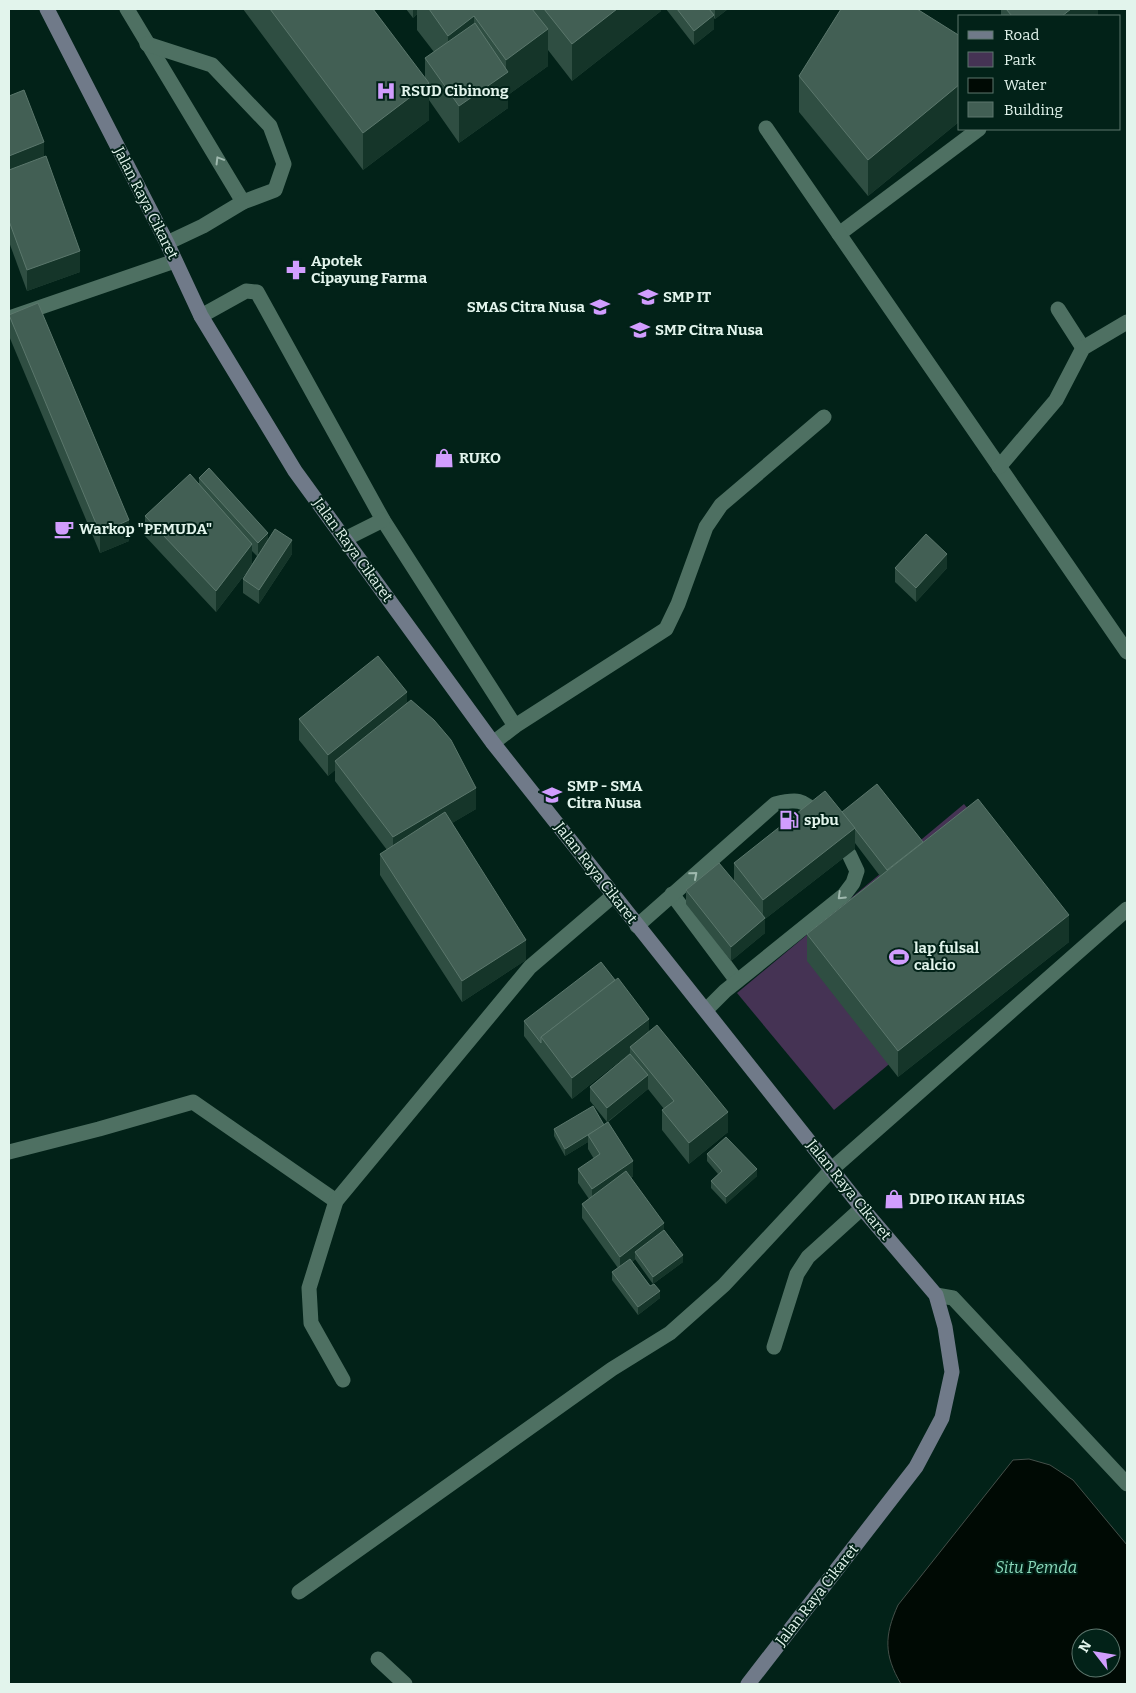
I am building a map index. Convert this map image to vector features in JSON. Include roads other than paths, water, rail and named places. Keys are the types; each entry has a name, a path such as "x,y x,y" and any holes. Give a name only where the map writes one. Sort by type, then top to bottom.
{"main road":[{"name":"Jalan Raya Cikaret","path":"47,9 167,243 201,316 295,471 493,742 862,1208 936,1295 945,1327 952,1372 942,1418 916,1466 748,1684"}],"street":[{"path":"127,9 243,202"},
{"path":"147,44 212,65 270,126 284,164 275,190 243,202 203,226 167,243"},
{"path":"766,128 1127,652"},
{"path":"839,234 978,130"},
{"path":"9,318 175,261"},
{"path":"201,316 246,291 257,292 383,520 515,726"},
{"path":"1058,310 1084,348"},
{"path":"999,467 1056,400 1084,348 1127,322"},
{"path":"493,742 666,629 678,604 706,527 721,505 824,417"},
{"path":"345,539 383,520"},
{"path":"637,926 775,804 792,800 803,803 812,808 818,817"},
{"path":"706,1010 738,981 844,895 853,883 857,871 849,854"},
{"path":"672,894 738,981"},
{"path":"343,1380 312,1323 309,1288 336,1201 530,967 614,895"},
{"path":"299,1592 612,1369 670,1333 724,1285 832,1169 1127,909"},
{"path":"9,1152 193,1102 336,1201"},
{"path":"774,1347 798,1274 808,1257 862,1208"},
{"path":"936,1295 953,1298 1127,1484"},
{"path":"378,1659 405,1684"}],"water":[{"name":"Situ Pemda","path":"1029,1459 1050,1465 1073,1480 1127,1545 1127,1684 901,1684 891,1664 888,1645 890,1626 898,1605 1013,1460"}],"place":[{"name":"RSUD Cibinong","path":"386,91"},
{"name":"Apotek Cipayung Farma","path":"296,270"},
{"name":"SMP IT","path":"648,297"},
{"name":"SMAS Citra Nusa","path":"600,307"},
{"name":"SMP Citra Nusa","path":"640,330"},
{"name":"RUKO","path":"444,458"},
{"name":"Warkop \"PEMUDA\"","path":"64,529"},
{"name":"SMP - SMA Citra Nusa","path":"552,795"},
{"name":"spbu","path":"789,820"},
{"name":"lap fulsal calcio","path":"899,957"},
{"name":"DIPO IKAN HIAS","path":"894,1199"}]}
